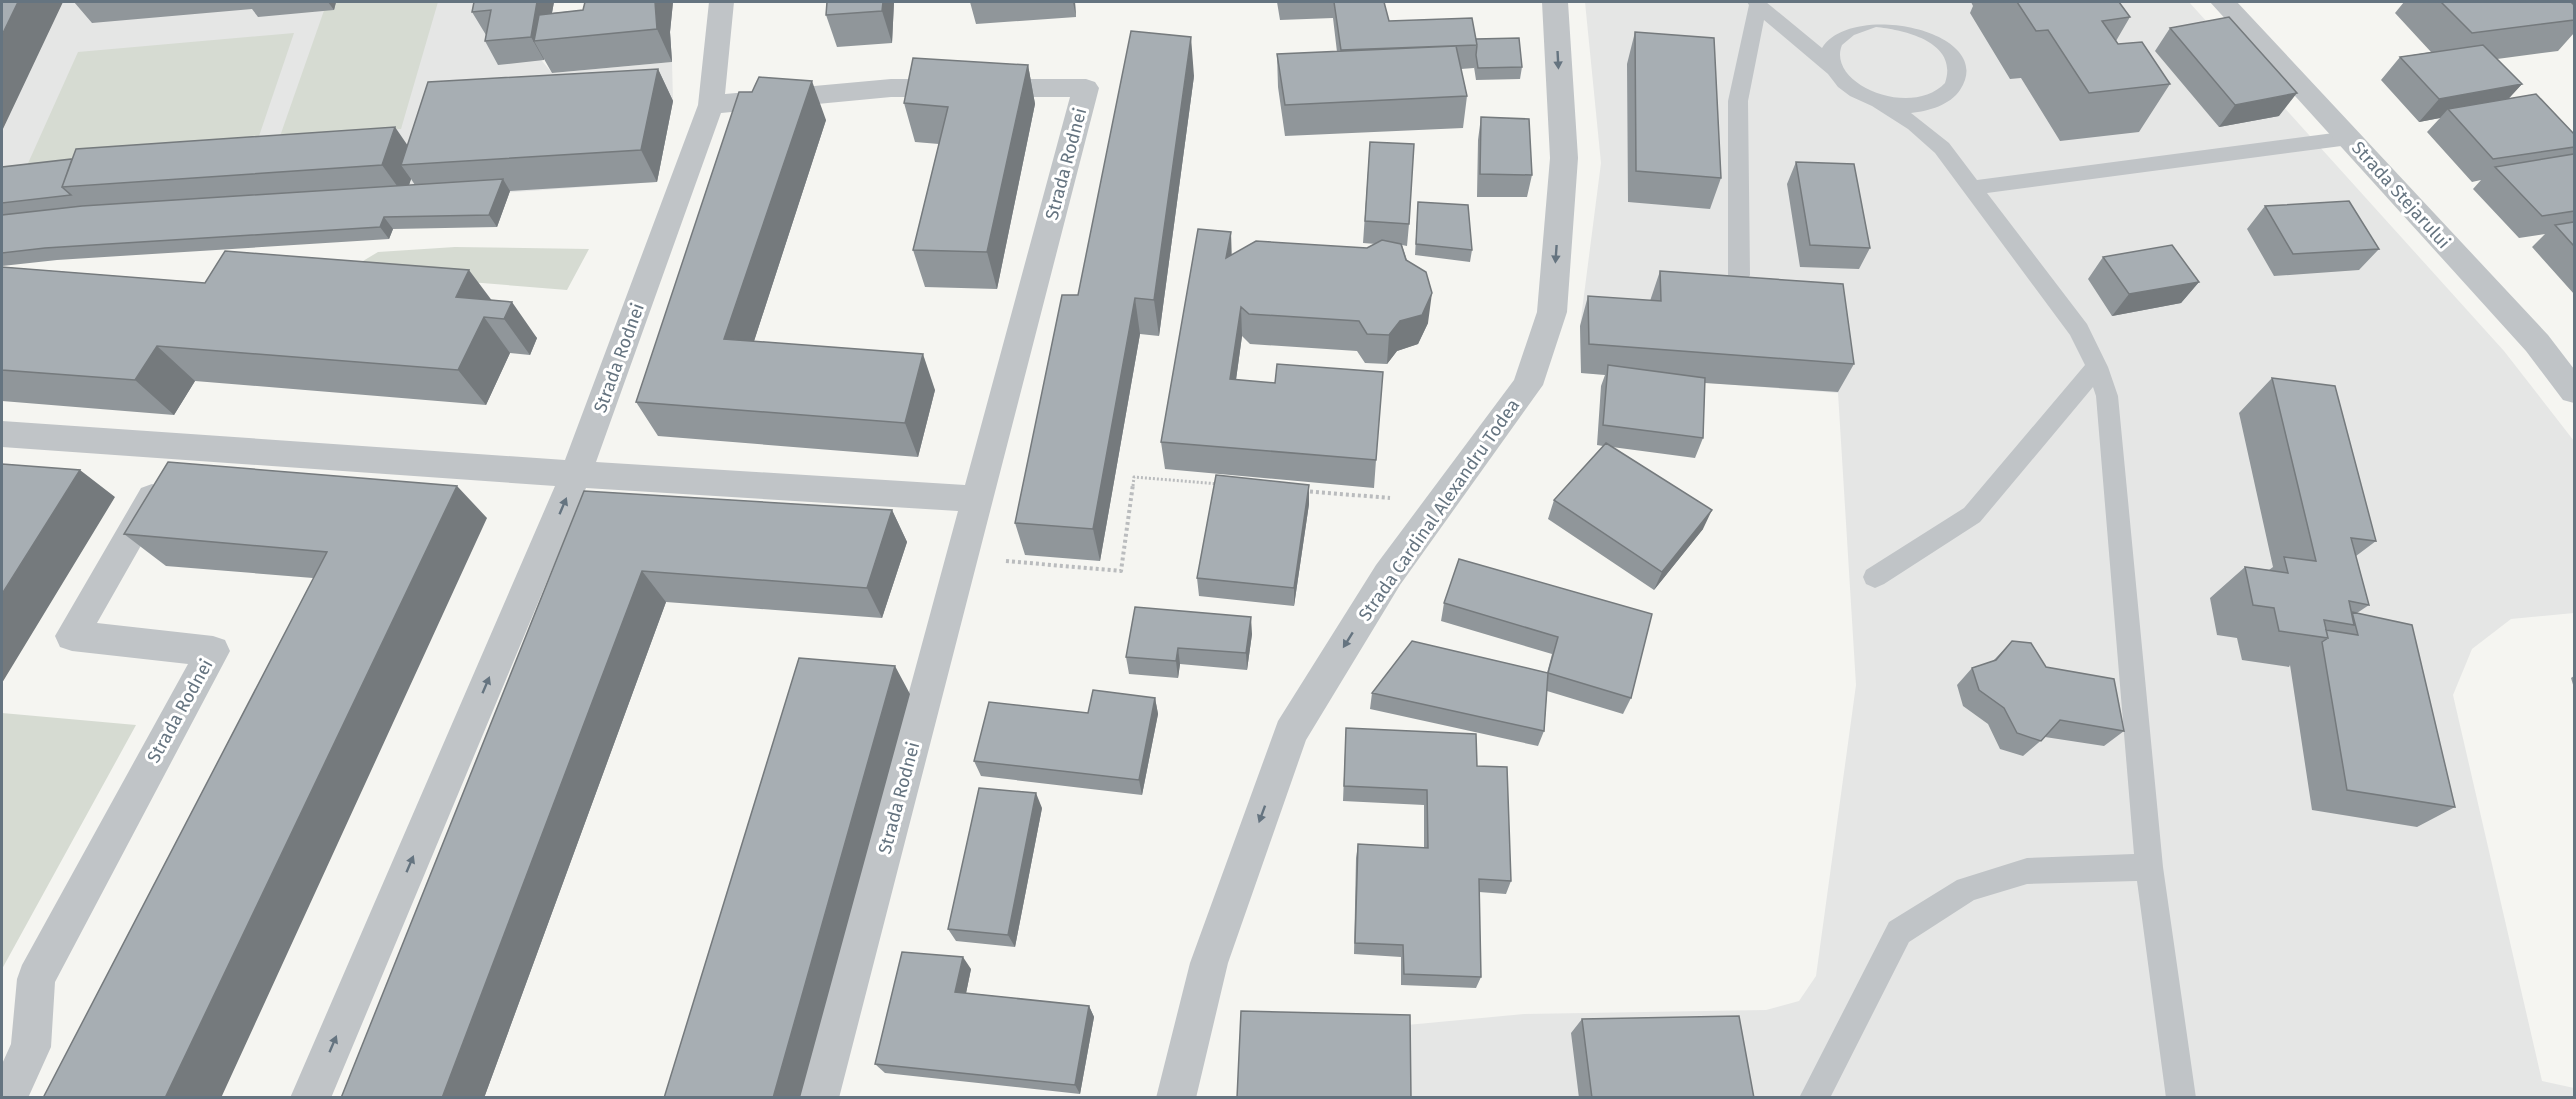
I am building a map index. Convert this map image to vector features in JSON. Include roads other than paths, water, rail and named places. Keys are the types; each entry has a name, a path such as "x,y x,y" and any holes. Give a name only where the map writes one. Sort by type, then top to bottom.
{"street":[{"name":"Strada Rodnei","path":"310,1098 576,474 711,105 721,2"},
{"name":"Strada Cardinal Alexandru Todea","path":"1176,1098 1209,963 1291,733 1388,575 1528,385 1552,312 1564,158 1555,2"},
{"name":"Strada Stejarului","path":"2223,2 2537,343 2574,391"},
{"name":"Strada Rodnei","path":"711,105 891,88 1086,88 819,1098"},
{"path":"2,434 576,474 979,499"},
{"name":"Strada Rodnei","path":"6,1098 31,1047 36,979 213,651 72,636 182,447"}],"lane":[{"path":"1739,275 1738,101 1757,3 1834,69 1844,82 1859,93 1878,101 1915,124 1942,148 2079,330 2097,367 2107,396 2149,867 2181,1098"},
{"path":"1834,69 1830,55 1833,43 1842,32 1857,25 1876,21 1917,28 1936,38 1949,51 1957,65 1957,79 1950,91 1936,100 1918,105 1898,105 1878,101"},
{"path":"1972,188 2349,138"},
{"path":"1875,577 1972,515 2097,367"},
{"path":"1814,1098 1899,932 1967,889 2027,871 2149,867"}]}
